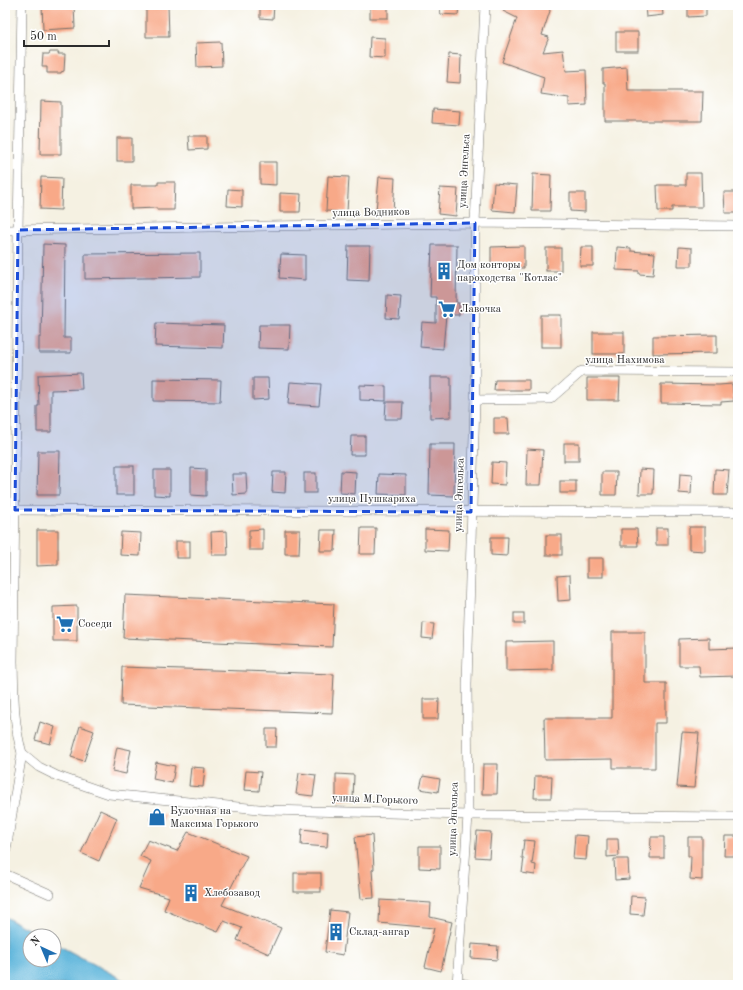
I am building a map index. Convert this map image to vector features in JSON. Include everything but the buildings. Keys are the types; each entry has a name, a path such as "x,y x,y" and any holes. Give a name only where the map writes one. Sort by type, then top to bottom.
{"street":[{"path":"5,856 22,753 17,737 14,710 18,230 22,5"},
{"name":"улица Энгельса","path":"457,983 468,815 467,684 475,400 475,223 485,5"},
{"name":"улица Водников","path":"5,230 475,223 738,226"},
{"name":"улица Нахимова","path":"475,400 550,399 582,371 738,372"},
{"name":"улица Пушкариха","path":"5,510 738,512"},
{"name":"улица М.Горького","path":"22,753 39,767 57,776 109,794 269,810 468,815 738,817"},
{"path":"5,874 50,894"},
{"path":"457,983 469,985"}],"highlighted area":[{"path":"475,223 471,512 15,510 18,230"}],"water":[{"path":"5,917 26,928 22,928 22,968 62,968 62,947 133,985 5,985"}],"place":[{"name":"Дом конторы пароходства \"Котлас\"","path":"444,271"},
{"name":"Лавочка","path":"447,309"},
{"name":"Соседи","path":"65,624"},
{"name":"Булочная на Максима Горького","path":"157,817"},
{"name":"Хлебозавод","path":"191,893"},
{"name":"Склад-ангар","path":"336,932"}]}
